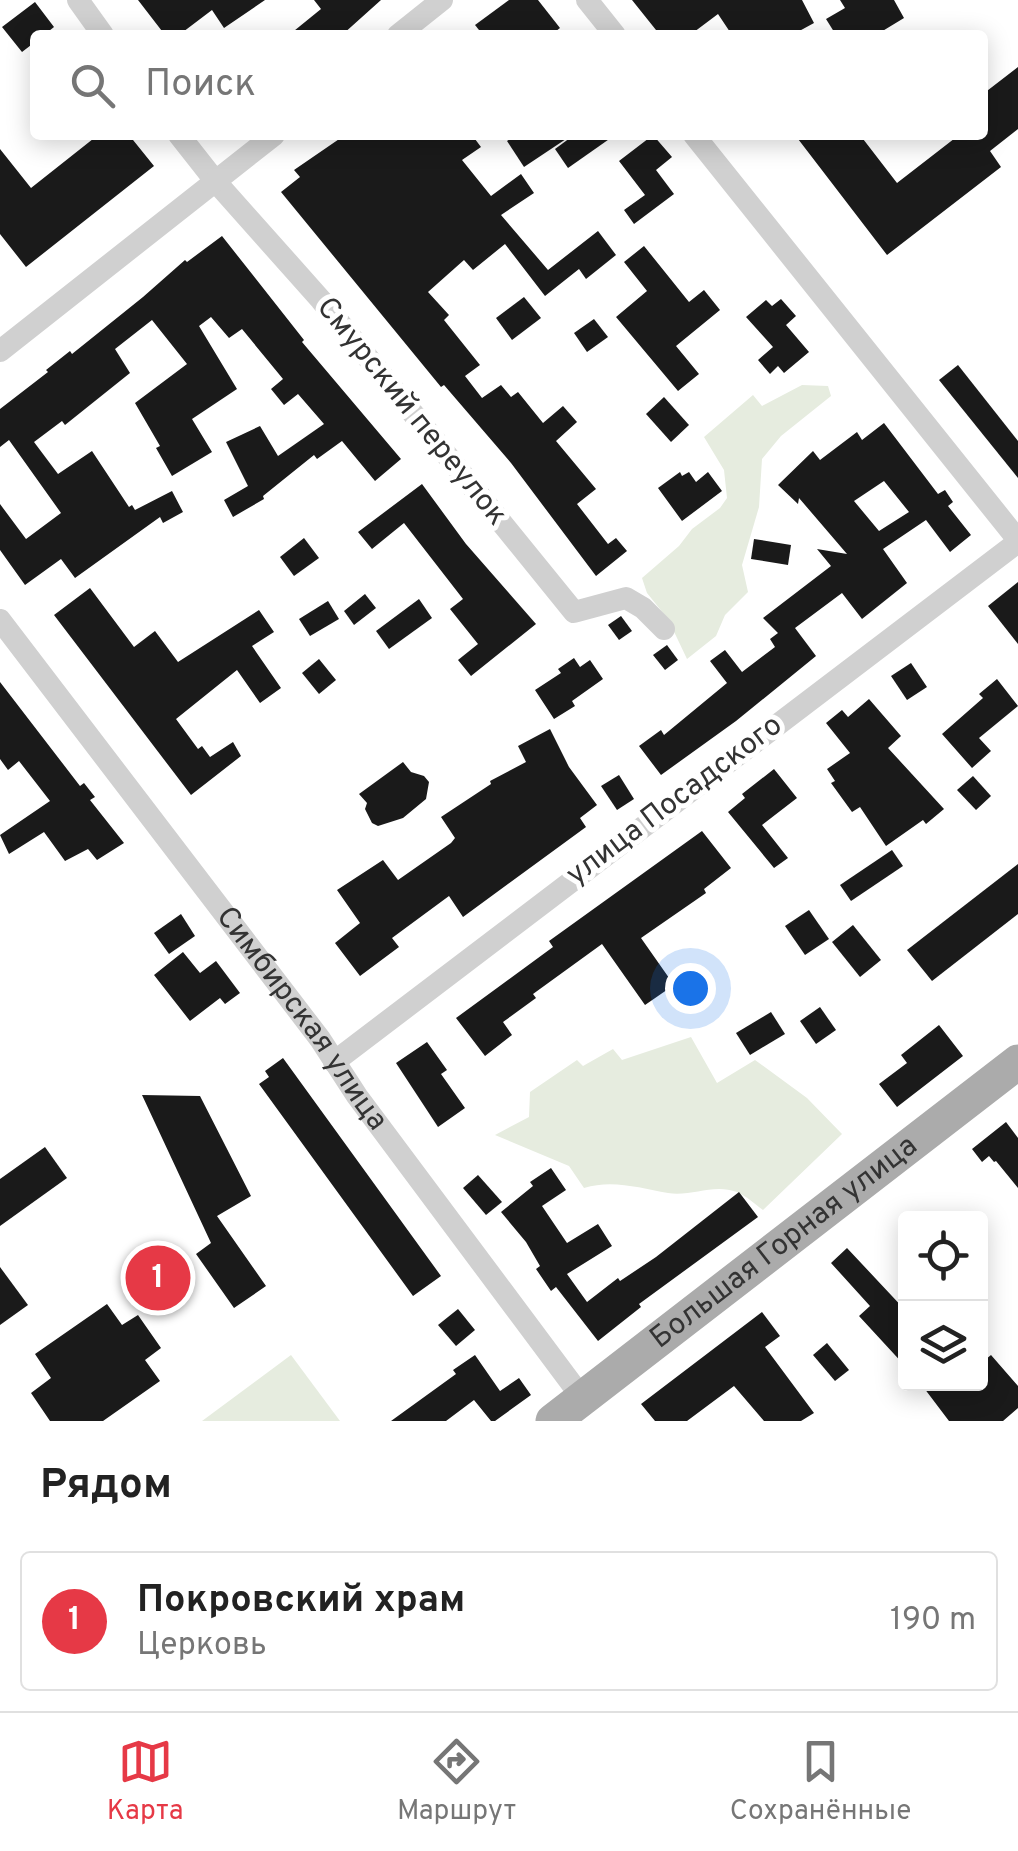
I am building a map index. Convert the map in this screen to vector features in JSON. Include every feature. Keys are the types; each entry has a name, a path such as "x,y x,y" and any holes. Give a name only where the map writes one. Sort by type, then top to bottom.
{"main road":[{"name":"Большая Горная улица","path":"553,1421 589,1410 1018,1062"}],"street":[{"path":"78,0 99,30"},
{"path":"404,30 442,0"},
{"path":"587,0 611,30"},
{"name":"Смурский переулок","path":"183,140 322,300 574,612 626,598 643,608 664,630"},
{"path":"0,351 268,140"},
{"path":"698,140 1018,541"},
{"name":"улица Посадского","path":"334,1062 1018,541"},
{"name":"Симбирская улица","path":"0,620 320,1038 478,1262 589,1410"}],"shaded area":[{"path":"802,385 828,386 831,396 781,436 762,459 759,507 742,565 748,592 725,615 716,636 687,659 642,578 727,498 724,470 704,437 753,395 762,406"},
{"path":"691,1037 717,1083 755,1060 807,1098 842,1134 763,1210 728,1190 677,1194 616,1184 584,1188 569,1166 495,1135 529,1117 530,1092 577,1060 583,1066 613,1049 622,1060"},
{"path":"291,1355 340,1421 202,1421"}],"building":[{"path":"138,0 265,0 224,28 212,10 186,30 161,30"},
{"path":"314,0 381,0 348,30 295,30 321,9"},
{"path":"509,0 538,0 560,28 479,30 475,25"},
{"path":"632,0 802,0 814,23 801,30 729,30 718,14 697,30 656,30"},
{"path":"840,0 894,0 904,18 884,30 833,30 826,19 845,8"},
{"path":"35,2 54,27 30,30 30,46 22,52 2,27"},
{"path":"1018,67 1018,129 990,151 1001,167 887,255 799,140 864,140 897,183 953,140 988,140 988,90"},
{"path":"92,140 133,140 154,166 26,267 0,234 0,149 31,188"},
{"path":"338,140 476,140 481,147 462,160 491,196 521,174 534,193 501,215 548,270 598,231 616,255 586,279 579,269 545,296 505,244 473,270 464,260 428,292 449,315 444,320 480,365 465,376 482,398 501,385 511,397 518,392 543,423 563,406 577,422 556,441 596,489 577,504 608,544 616,538 627,551 596,576 511,463 444,385 441,387 281,192 300,177 294,170"},
{"path":"508,140 564,140 524,167"},
{"path":"567,140 608,140 568,168 555,149"},
{"path":"646,140 657,140 672,157 656,170 674,194 634,224 624,210 645,195 619,161"},
{"path":"222,236 302,342 401,459 375,481 342,441 317,459 314,455 264,499 233,517 224,500 248,486 226,442 260,426 278,456 324,424 298,394 284,405 271,389 283,379 242,329 229,338 211,317 199,326 237,389 192,419 212,452 172,476 135,403 187,364 152,320 115,349 130,373 65,425 62,421 34,442 58,474 92,451 129,507 132,505 135,510 172,491 183,512 163,523 160,517 75,578 61,559 25,585 0,550 0,504 26,539 61,513 9,440 0,447 0,409 185,260"},
{"path":"644,246 689,302 704,290 720,310 676,346 699,374 678,391 616,317 647,291 624,262"},
{"path":"524,297 541,318 512,340 496,318"},
{"path":"781,299 796,316 786,325 809,352 784,373 778,366 770,374 758,360 773,347 746,317 766,300 772,306"},
{"path":"594,319 608,337 587,352 574,333"},
{"path":"958,365 1018,441 1018,478 939,380"},
{"path":"664,397 689,425 671,442 646,414"},
{"path":"884,423 938,494 945,490 953,502 948,506 971,535 950,552 926,520 883,549 907,583 862,619 842,593 795,628 816,656 661,775 639,746 661,730 664,735 727,683 710,661 725,650 742,672 775,647 770,639 778,633 763,618 831,566 817,549 847,554 799,498 798,504 778,485 813,451 820,460 857,432 862,440","holes":["884,481 909,512 879,531 854,501"]},
{"path":"680,472 682,476 689,472 696,482 708,472 722,491 682,521 658,488"},
{"path":"422,484 466,544 536,624 471,676 458,660 478,644 450,609 463,599 404,523 372,549 358,532"},
{"path":"304,538 319,558 294,576 280,557"},
{"path":"754,539 791,545 788,565 751,559"},
{"path":"1018,582 1018,644 988,606"},
{"path":"90,588 134,647 155,631 178,662 259,610 274,632 252,646 281,688 260,703 237,670 176,719 198,749 202,746 210,757 233,742 241,756 191,795 54,615"},
{"path":"365,594 376,608 354,625 344,611"},
{"path":"419,599 432,618 389,649 376,631"},
{"path":"328,601 339,619 310,636 299,619"},
{"path":"621,616 632,631 619,640 608,625"},
{"path":"667,645 678,660 665,670 653,655"},
{"path":"574,658 580,667 590,660 603,679 572,701 575,706 554,719 535,690 561,673 558,669"},
{"path":"319,659 336,680 319,694 302,673"},
{"path":"911,663 927,687 907,700 891,676"},
{"path":"997,679 1018,706 979,738 991,751 972,768 942,734 983,698 979,694"},
{"path":"0,682 80,786 84,783 95,797 90,800 124,843 97,860 88,849 65,861 44,832 9,854 0,835 50,801 19,761 8,770 0,759"},
{"path":"869,699 901,736 888,748 944,809 886,846 860,807 852,812 831,783 835,781 827,769 850,753 826,723 842,710 848,717"},
{"path":"550,729 569,767 597,805 580,818 586,827 463,917 449,896 392,938 399,947 360,976 335,943 360,923 337,890 383,860 398,880 451,843 455,838 441,817 491,784 490,781 526,762 518,746"},
{"path":"403,762 411,772 429,782 426,799 403,818 378,826 372,823 365,809 367,803 359,794"},
{"path":"774,769 797,798 762,825 788,858 774,868 728,812 745,798 742,794"},
{"path":"619,775 634,799 617,810 601,786"},
{"path":"973,776 991,796 976,810 957,790"},
{"path":"702,831 731,868 704,889 706,893 641,938 674,985 645,1005 602,944 533,994 536,998 503,1022 512,1035 485,1056 456,1018 553,947 549,941"},
{"path":"892,850 903,866 851,901 840,885"},
{"path":"1018,864 1018,914 932,981 907,950"},
{"path":"809,910 829,939 805,955 785,926"},
{"path":"181,914 195,936 169,954 154,933"},
{"path":"853,925 881,960 860,977 832,942"},
{"path":"183,952 200,973 216,961 240,993 225,1004 220,998 190,1021 154,975"},
{"path":"820,1007 836,1030 816,1044 800,1021"},
{"path":"771,1012 785,1034 750,1055 736,1033"},
{"path":"939,1025 963,1056 897,1107 879,1084 907,1063 901,1055"},
{"path":"427,1042 447,1070 441,1074 465,1108 438,1127 396,1063"},
{"path":"283,1058 441,1276 413,1296 259,1084 269,1077 265,1071"},
{"path":"142,1095 200,1096 251,1196 217,1216 266,1286 234,1308 196,1254 211,1243"},
{"path":"1006,1122 1018,1138 1018,1188 996,1161 989,1156 982,1162 972,1149"},
{"path":"45,1147 67,1178 0,1226 0,1179"},
{"path":"551,1168 566,1190 542,1206 567,1243 598,1224 612,1246 567,1274 587,1302 618,1278 620,1281 656,1257 739,1192 758,1217 639,1304 641,1307 598,1341 556,1287 551,1291 536,1269 540,1266 526,1242 501,1212 533,1186 530,1182"},
{"path":"478,1175 502,1202 486,1215 463,1188"},
{"path":"847,1248 898,1302 898,1358 859,1316 870,1306 831,1263"},
{"path":"0,1267 28,1305 0,1325"},
{"path":"107,1304 122,1325 138,1315 161,1348 145,1360 160,1381 103,1421 50,1421 31,1393 51,1378 35,1354"},
{"path":"458,1309 475,1330 456,1346 438,1325"},
{"path":"762,1312 780,1336 765,1347 814,1413 801,1421 764,1421 734,1386 687,1421 655,1421 641,1404"},
{"path":"827,1343 849,1370 835,1381 813,1355"},
{"path":"475,1355 500,1391 519,1378 531,1395 495,1421 474,1400 446,1421 391,1421 456,1374 453,1370"},
{"path":"991,1355 1018,1386 1018,1408 1003,1421 949,1421 926,1391 988,1391"}],"place":[{"name":"Покровский храм","path":"158,1278"}]}
